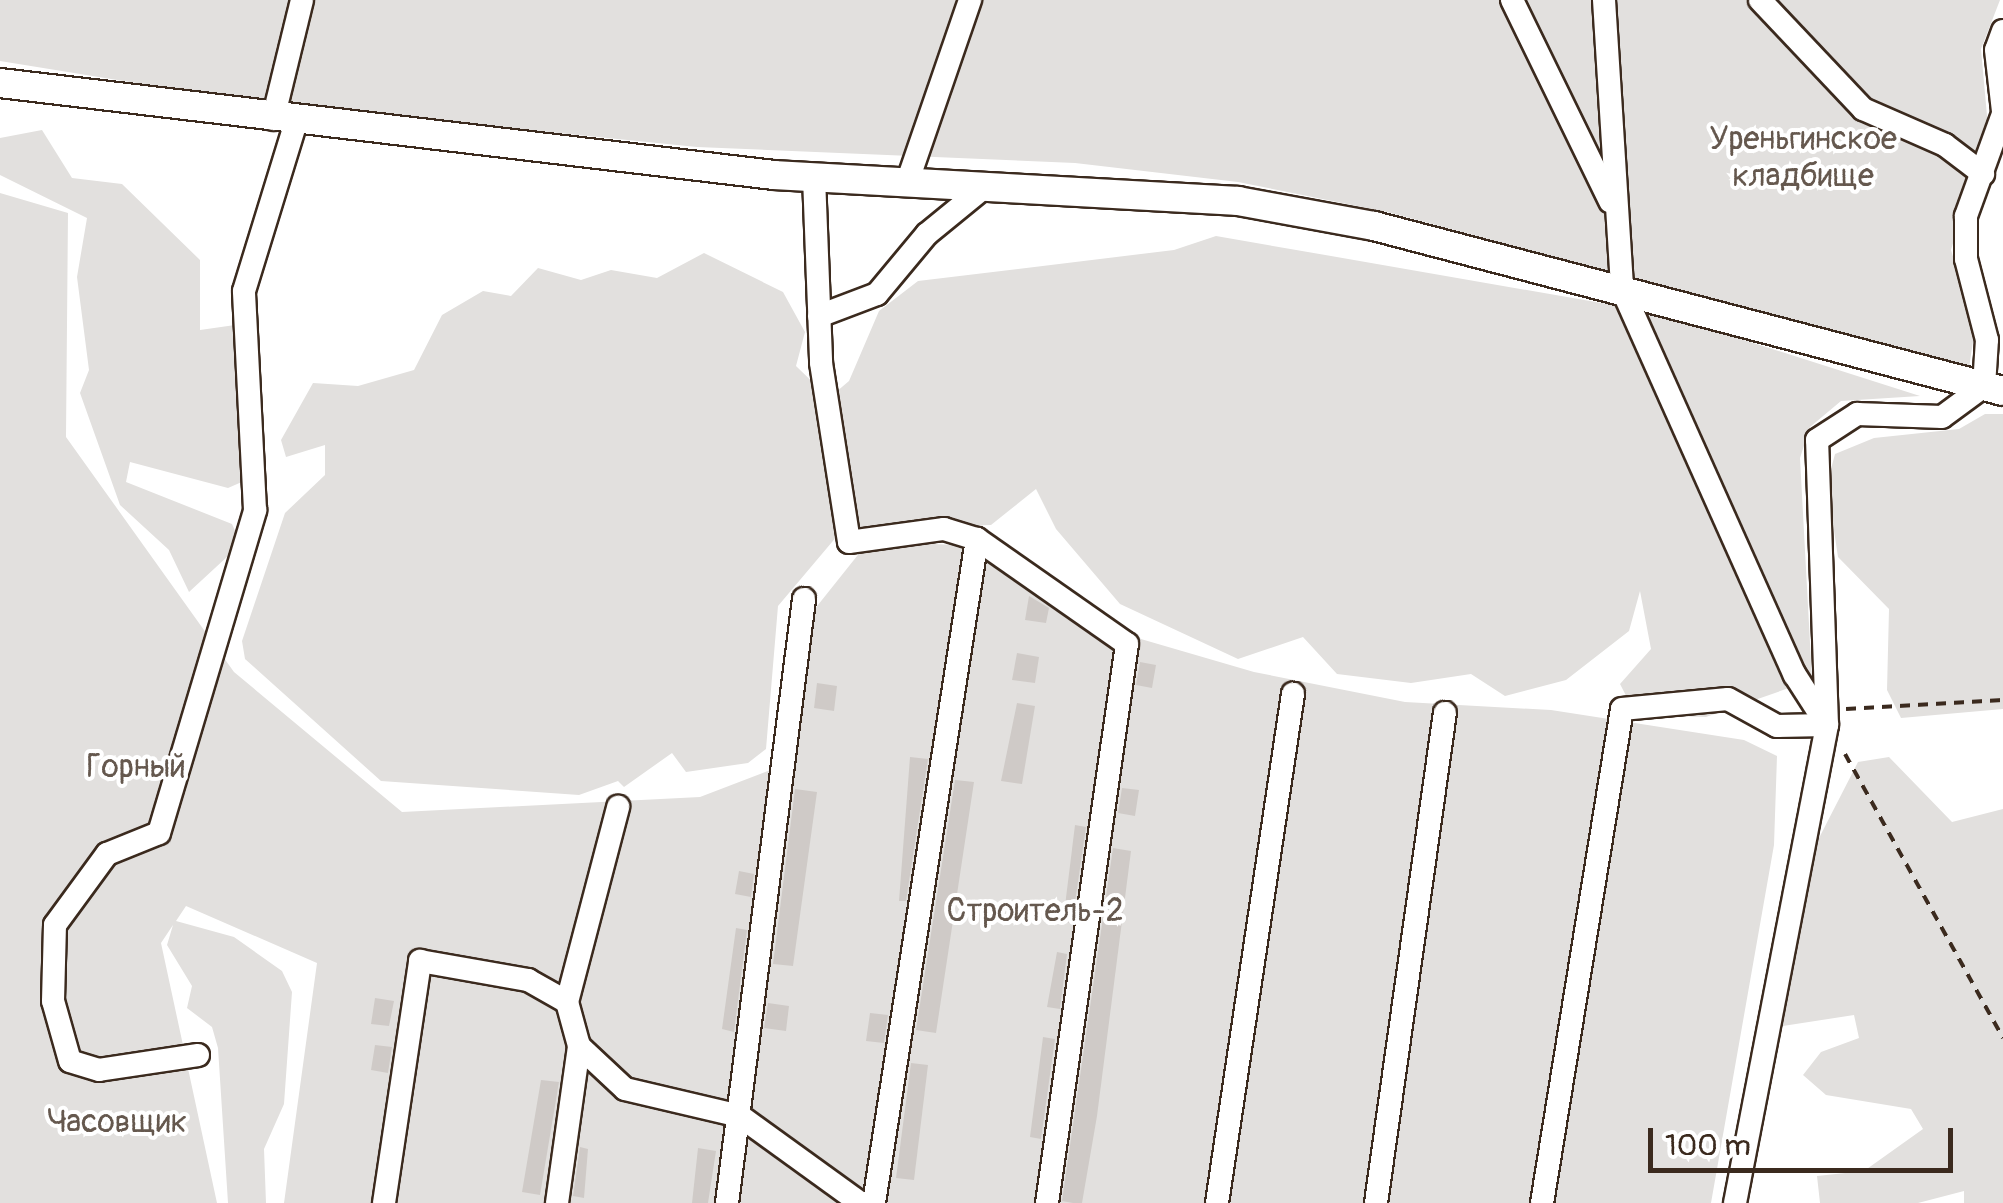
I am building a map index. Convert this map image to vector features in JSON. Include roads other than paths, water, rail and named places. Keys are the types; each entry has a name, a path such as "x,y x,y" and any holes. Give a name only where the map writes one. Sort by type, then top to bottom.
{"main road":[{"path":"0,83 284,120 814,177 1238,201 1622,288 1993,388"}],"street":[{"path":"198,1055 98,1070 70,1061 52,1002 55,925 107,854 159,833 254,510 244,290 284,120 302,0"},
{"path":"907,182 970,0"},
{"path":"1512,0 1610,201"},
{"path":"1604,0 1610,201 1622,288 1795,675 1826,716"},
{"path":"1760,0 1863,109 1945,145 1983,174"},
{"path":"1735,1203 1826,716 1817,440 1857,414 1942,417 1993,388 1987,340 1966,259 1966,216 2003,113 1996,50 2003,31"},
{"path":"814,177 819,316 848,542 944,529 977,539 1127,644 1047,1203"},
{"path":"819,316 877,294 928,234 987,185"},
{"path":"874,1203 977,539"},
{"path":"727,1203 804,598"},
{"path":"1217,1203 1293,694"},
{"path":"1542,1203 1622,709 1728,698 1777,726 1826,716"},
{"path":"1376,1203 1445,714"},
{"path":"557,1203 579,1046 567,1002 618,807"},
{"path":"384,1203 420,961 528,980 567,1002"},
{"path":"579,1046 625,1089 740,1116 860,1203"}],"park label":[{"name":"Уреньгинское кладбище","path":"1803,158"},
{"name":"Горный","path":"136,767"},
{"name":"Строитель-2","path":"1035,911"},
{"name":"Часовщик","path":"117,1122"}]}
